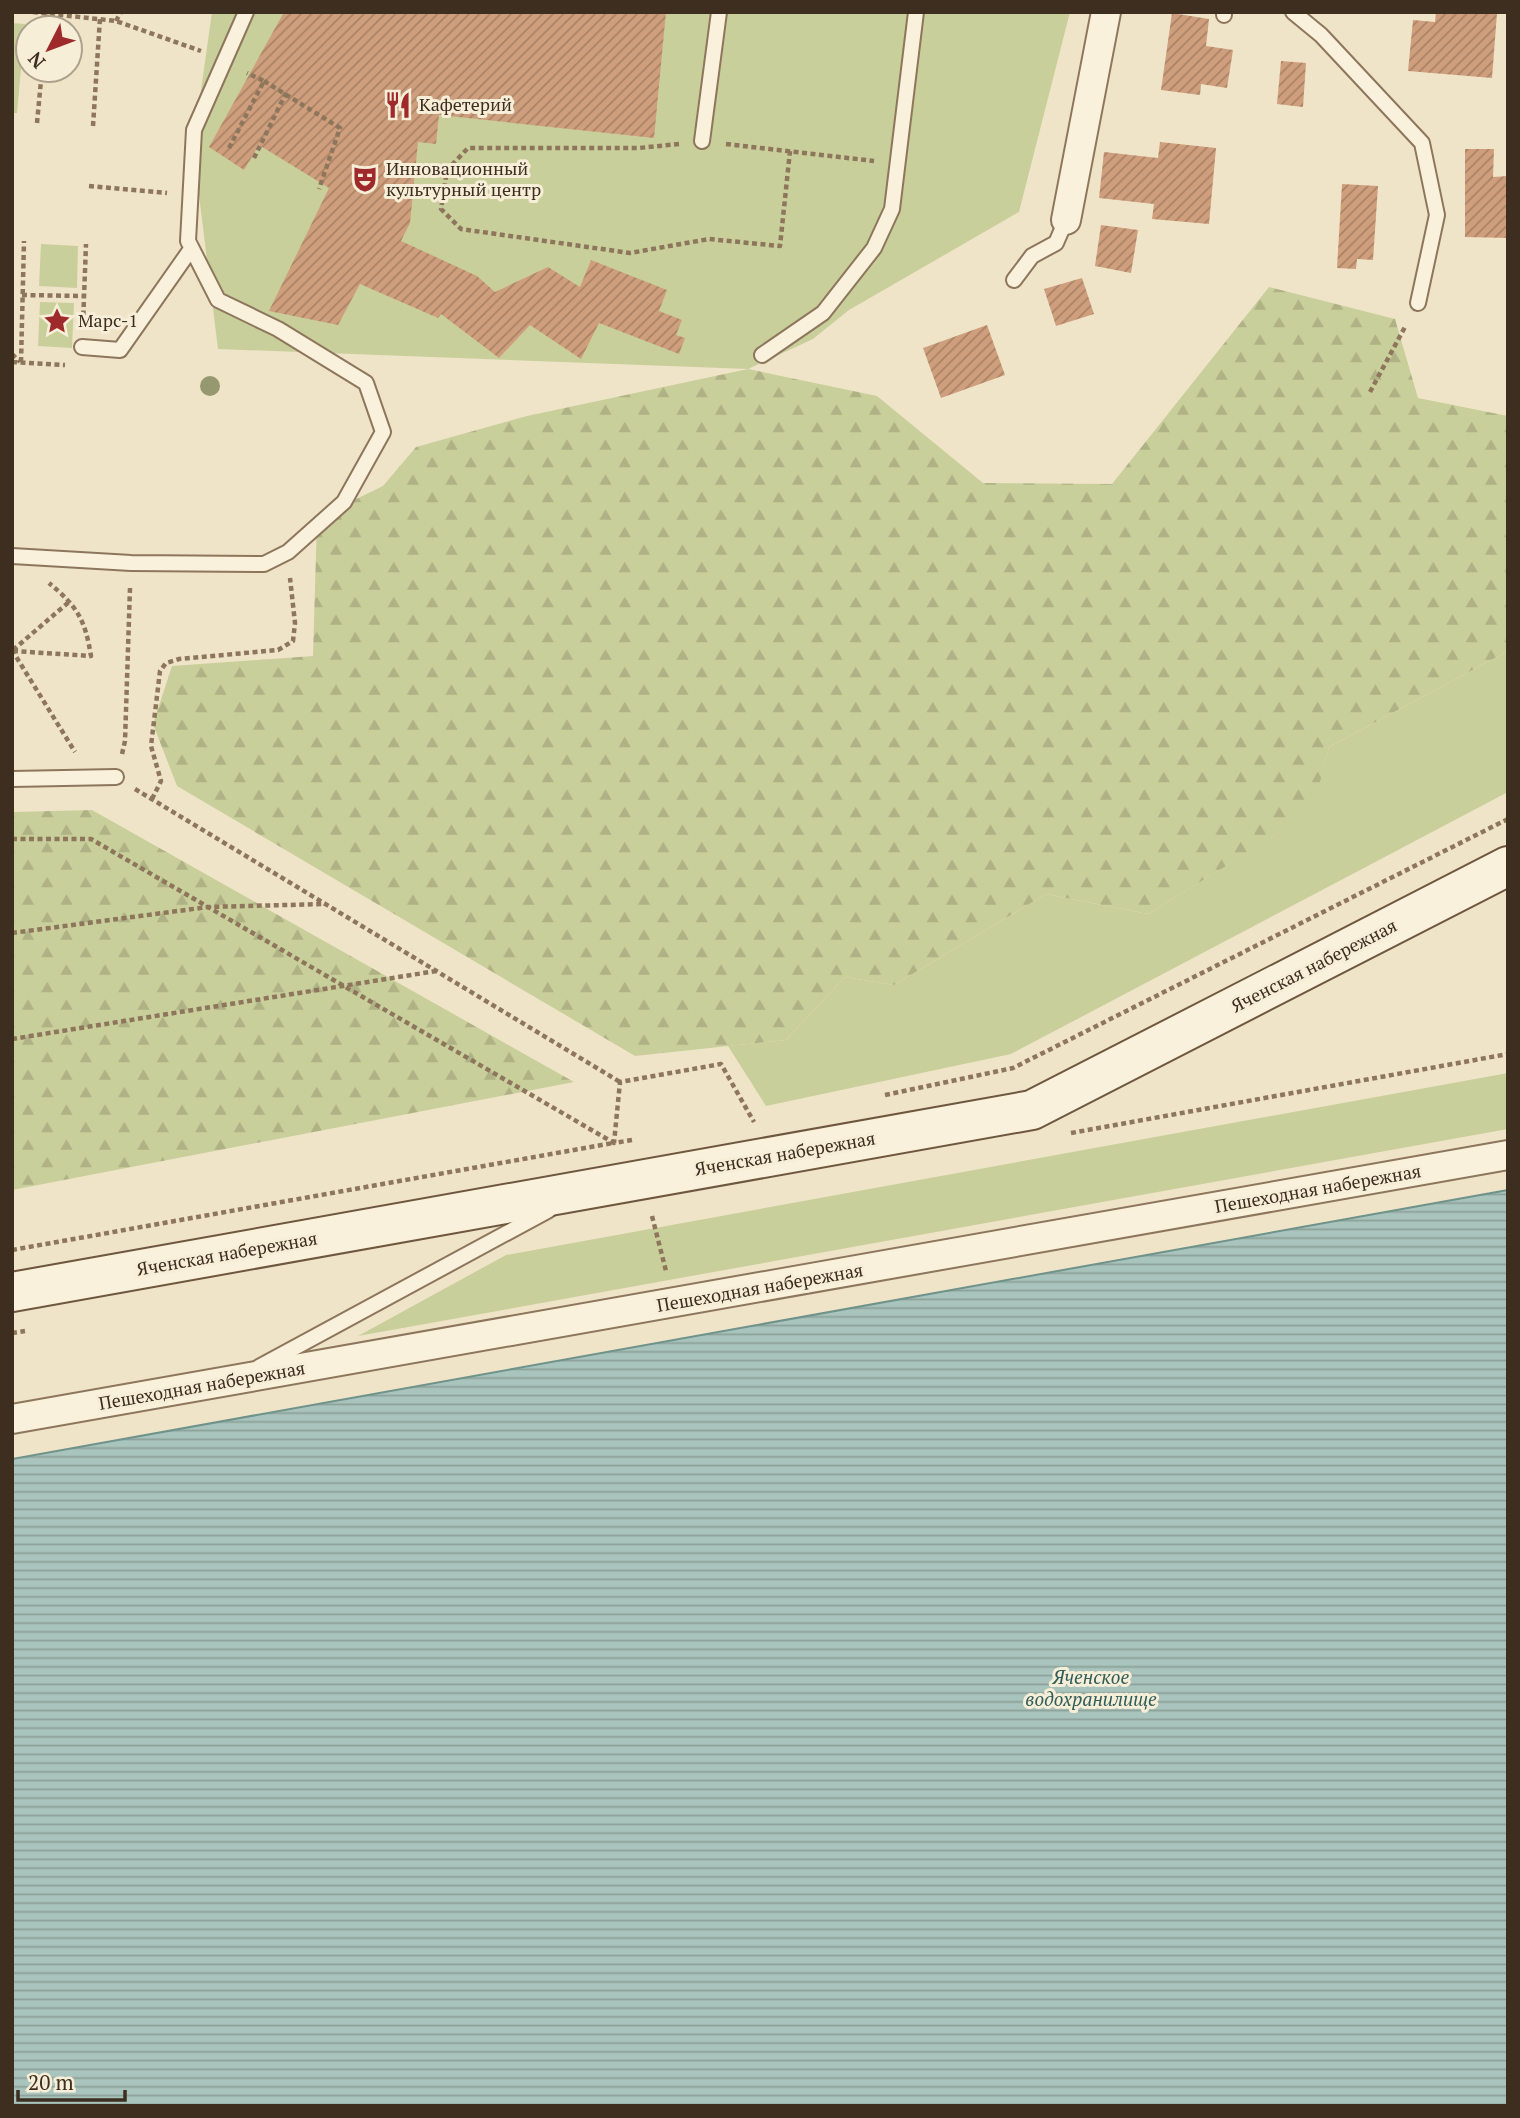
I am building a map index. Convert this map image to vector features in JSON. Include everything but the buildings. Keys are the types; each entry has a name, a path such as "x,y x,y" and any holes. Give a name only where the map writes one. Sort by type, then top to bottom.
{"street":[{"path":"1066,220 1105,12"},
{"name":"Яченская набережная","path":"12,1292 1032,1110 1508,866"},
{"name":"Пешеходная набережная","path":"12,1419 1508,1156"}],"lane":[{"path":"12,556 131,563 264,564 288,552 344,502 383,432 366,383 278,329 218,300 188,240 194,130 246,12"},
{"path":"702,141 719,12"},
{"path":"762,355 823,313 874,248 891,209 916,12"},
{"path":"1293,12 1321,35 1422,143 1437,215 1418,303"},
{"path":"1014,280 1032,256 1056,243 1066,220"},
{"path":"82,347 120,350 191,249"},
{"path":"12,779 116,777"},
{"path":"233,1381 585,1190"}],"path":[{"path":"110,12 116,21"},
{"path":"116,21 121,12"},
{"path":"84,17 116,21 205,53"},
{"path":"93,127 100,19"},
{"path":"237,69 286,93 340,128 319,189"},
{"path":"229,148 264,81"},
{"path":"37,123 41,84"},
{"path":"254,159 286,93"},
{"path":"790,151 780,246 709,239 630,253 461,229 441,209 447,170 468,148 639,148 702,141 790,151 897,164"},
{"path":"89,186 189,195"},
{"path":"12,354 20,362 24,241"},
{"path":"22,295 85,296"},
{"path":"1370,392 1418,303"},
{"path":"152,799 160,781 151,746 160,671 166,663 179,659 278,650 293,641 295,623 288,552"},
{"path":"12,651 91,656 85,625 70,600 46,581 34,557"},
{"path":"116,777 125,741 131,563"},
{"path":"12,651 70,600"},
{"path":"12,651 75,752 620,1082 721,1064 755,1123"},
{"path":"877,1097 1013,1068 1508,819"},
{"path":"12,839 91,839 614,1143"},
{"path":"12,933 208,906 326,904"},
{"path":"12,1039 437,971"},
{"path":"1068,1134 1508,1054"},
{"path":"614,1143 620,1082"},
{"path":"743,1124 768,1120"},
{"path":"12,1250 637,1140"},
{"path":"651,1213 675,1303"}],"green space":[{"path":"212,12 1070,12 1019,212 849,310 813,339 748,369 218,349 193,147"},
{"path":"12,23 14,84 20,84 17,113 12,113"},
{"path":"41,244 78,246 77,288 39,286"},
{"path":"1269,287 1395,319 1418,398 1508,416 1508,651 1329,747 1312,813 1148,914 1046,894 894,985 845,977 786,1040 635,1056 177,786 153,724 172,666 313,656 317,518 383,486 416,447 527,416 748,369 877,396 983,483 1112,484"},
{"path":"40,302 74,303 72,348 38,346"},
{"path":"1508,651 1508,792 1011,1054 766,1106 728,1046 786,1040 845,977 894,985 1046,894 1148,914 1311,813 1329,747"},
{"path":"92,810 574,1082 12,1190 12,812"},
{"path":"1508,1073 1508,1129 358,1336 506,1255"}],"water":[{"name":"Яченское водохранилище","path":"1508,1190 1508,2106 12,2106 12,1459"}],"place":[{"name":"Кафетерий","path":"398,105"},
{"name":"Инновационный культурный центр","path":"365,179"},
{"name":"Марс-1","path":"57,321"}]}
